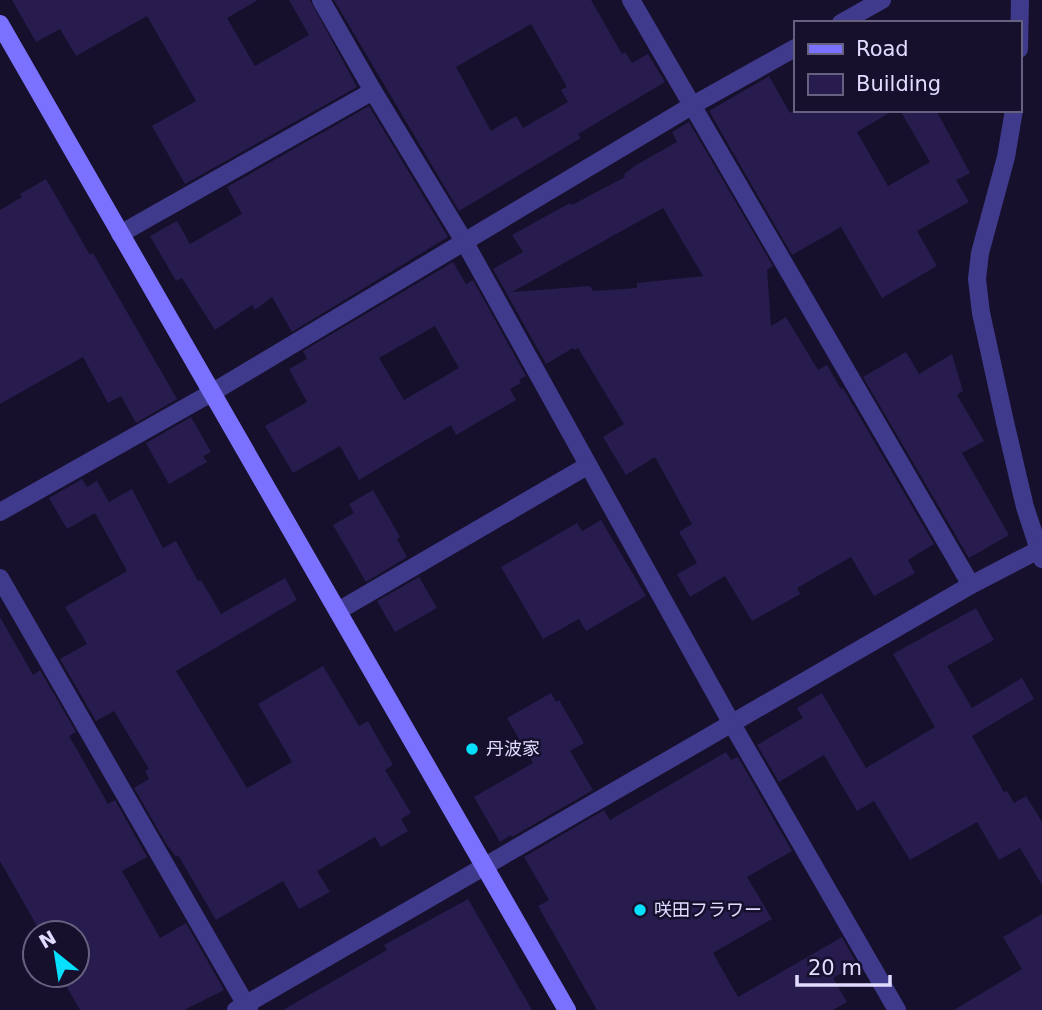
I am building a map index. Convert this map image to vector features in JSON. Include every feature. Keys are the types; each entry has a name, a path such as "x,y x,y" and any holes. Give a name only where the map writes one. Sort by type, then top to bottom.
{"street":[{"path":"321,0 464,242 732,724 897,1010"},
{"path":"632,0 971,585"},
{"path":"845,21 882,0"},
{"path":"1020,0 1020,21"},
{"path":"0,24 567,1010"},
{"path":"0,512 213,392 693,105 794,49"},
{"path":"120,234 373,91"},
{"path":"0,578 244,1008 971,585 1041,552 1005,422 976,279 979,253 1006,157 1014,112"},
{"path":"338,611 587,466"}],"building":[{"path":"12,0 258,0 227,18 255,66 309,35 289,0 310,0 357,87 185,184 152,126 196,101 147,16 76,56 60,29 36,42"},
{"path":"334,0 591,0 622,54 625,52 632,63 648,54 665,82 578,134 581,138 459,211","holes":["531,24 567,87 561,90 568,102 523,128 516,116 491,131 456,67"]},
{"path":"769,76 790,113 794,110 891,112 857,132 888,186 930,162 901,112 937,112 970,173 956,180 969,202 917,231 937,266 882,298 841,227 792,255 709,111"},
{"path":"369,106 448,237 292,332 272,297 255,310 252,305 215,330 182,278 176,281 150,236 177,221 190,244 242,214 227,187"},
{"path":"689,122 773,266 767,270 771,326 786,317 818,370 827,365 934,544 908,560 915,573 874,596 851,557 797,588 800,594 752,621 725,576 690,597 677,574 697,563 679,532 692,524 655,457 626,475 603,437 624,424 578,348 573,348 546,364 493,269 523,252 512,235 625,177 624,174 636,165 677,142 672,132","holes":["663,208 703,276 637,283 637,288 593,291 590,286 512,292"]},
{"path":"46,179 90,255 93,253 177,399 136,423 121,396 108,403 83,357 0,404 0,210"},
{"path":"453,262 466,284 473,280 526,376 519,380 521,383 510,389 516,400 456,435 451,425 359,480 340,446 293,473 265,426 307,402 289,369 307,359 303,351","holes":["435,326 459,368 404,400 379,358"]},
{"path":"906,352 919,374 952,354 963,391 957,395 984,441 962,453 1009,535 969,558 863,377"},
{"path":"191,417 211,452 203,456 207,462 169,484 146,443"},
{"path":"82,479 87,487 97,481 109,502 132,489 163,548 176,541 198,581 201,580 221,614 285,578 297,600 176,671 247,788 292,762 258,704 323,666 359,726 368,721 393,765 385,770 411,813 401,819 408,831 381,847 375,837 317,871 330,892 299,909 283,881 216,920 178,855 176,857 167,845 134,788 149,779 145,771 149,769 114,711 96,721 60,659 87,644 65,607 127,571 95,513 67,529 49,498"},
{"path":"373,490 400,537 397,539 407,557 366,582 333,525 354,513 349,504"},
{"path":"601,520 646,596 586,631 579,619 543,639 501,567 577,523 582,531"},
{"path":"419,577 437,608 395,632 377,601"},
{"path":"976,608 994,640 947,666 972,708 1022,678 1034,699 972,736 1004,792 1007,791 1014,803 1026,796 1042,822 1042,885 1020,848 999,860 977,822 910,860 874,801 857,811 824,755 779,782 757,745 803,718 797,708 822,693 866,768 935,727 893,654"},
{"path":"0,617 33,675 40,670 76,732 69,736 108,804 115,800 147,857 122,871 160,938 186,923 224,990 184,1010 80,1010 68,989 91,989 91,919 33,919 0,861"},
{"path":"551,693 556,702 559,700 584,743 570,751 593,790 500,842 474,797 533,763 507,718"},
{"path":"726,752 731,760 738,757 792,851 747,877 772,919 713,953 738,997 842,937 857,964 833,978 847,1002 833,1010 597,1010 538,906 549,900 524,857 604,810 610,820"},
{"path":"468,899 532,1010 283,1010 387,950 384,945"},
{"path":"1042,914 1042,1010 954,1010 1022,969 1003,937"}],"place":[{"name":"丹波家","path":"472,749"},
{"name":"咲田フラワー","path":"640,910"}]}
